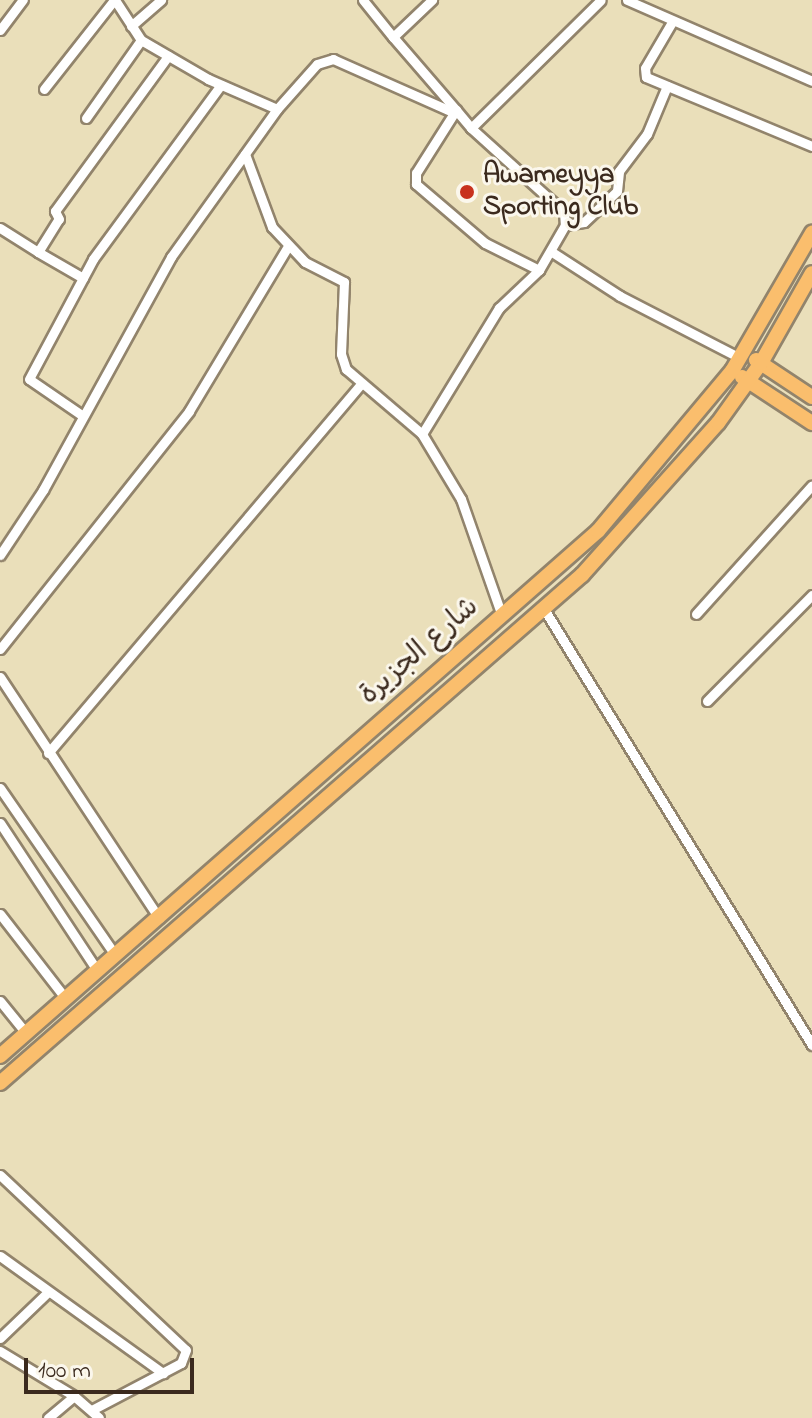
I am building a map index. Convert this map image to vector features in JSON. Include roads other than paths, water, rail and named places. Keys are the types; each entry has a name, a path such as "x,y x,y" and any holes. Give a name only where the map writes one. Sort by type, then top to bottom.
{"main road":[{"name":"شارع الجزيرة","path":"0,1056 441,666 567,561 627,500 739,360 812,233"},
{"name":"شارع الجزيرة","path":"0,1083 164,937 459,685 544,609 653,501 749,382 812,273"},
{"path":"739,360 761,363 812,397"},
{"path":"739,360 749,382 812,423"},
{"path":"441,666 459,685"},
{"path":"160,917 179,924"},
{"path":"160,917 164,937"}],"street":[{"path":"0,30 23,0"},
{"path":"44,89 115,0 141,40 221,85 277,109"},
{"path":"131,26 161,0"},
{"path":"363,0 471,128 564,212 565,225 552,252 539,270 499,308 422,434"},
{"path":"393,37 432,0"},
{"path":"471,128 601,0"},
{"path":"627,0 812,81"},
{"path":"672,22 644,72 667,86 812,146"},
{"path":"86,118 141,40"},
{"path":"38,252 59,219 55,211 168,56"},
{"path":"0,555 83,416 153,286 277,109 317,64 333,59 456,111"},
{"path":"83,416 29,381 83,278 221,85"},
{"path":"565,225 584,222 617,191 619,171 647,134 667,86"},
{"path":"456,111 416,173 416,184 485,243 539,270"},
{"path":"245,154 266,215 288,246 305,262 344,282 341,354 361,384 422,434 461,499 502,616"},
{"path":"0,228 83,278"},
{"path":"0,649 189,411 288,246"},
{"path":"552,252 620,296 739,360"},
{"path":"48,753 361,384"},
{"path":"696,614 812,485"},
{"path":"707,701 812,595"},
{"path":"544,609 812,1045"},
{"path":"0,677 160,917"},
{"path":"0,788 115,955"},
{"path":"0,823 97,970"},
{"path":"0,914 66,999"},
{"path":"0,1001 26,1033"},
{"path":"0,1175 186,1350 186,1358 96,1414 74,1396 0,1351"},
{"path":"0,1256 47,1293 163,1373"},
{"path":"0,1338 47,1293"},
{"path":"48,1418 74,1396"}],"place":[{"name":"Awameyya Sporting Club","path":"467,192"}]}
